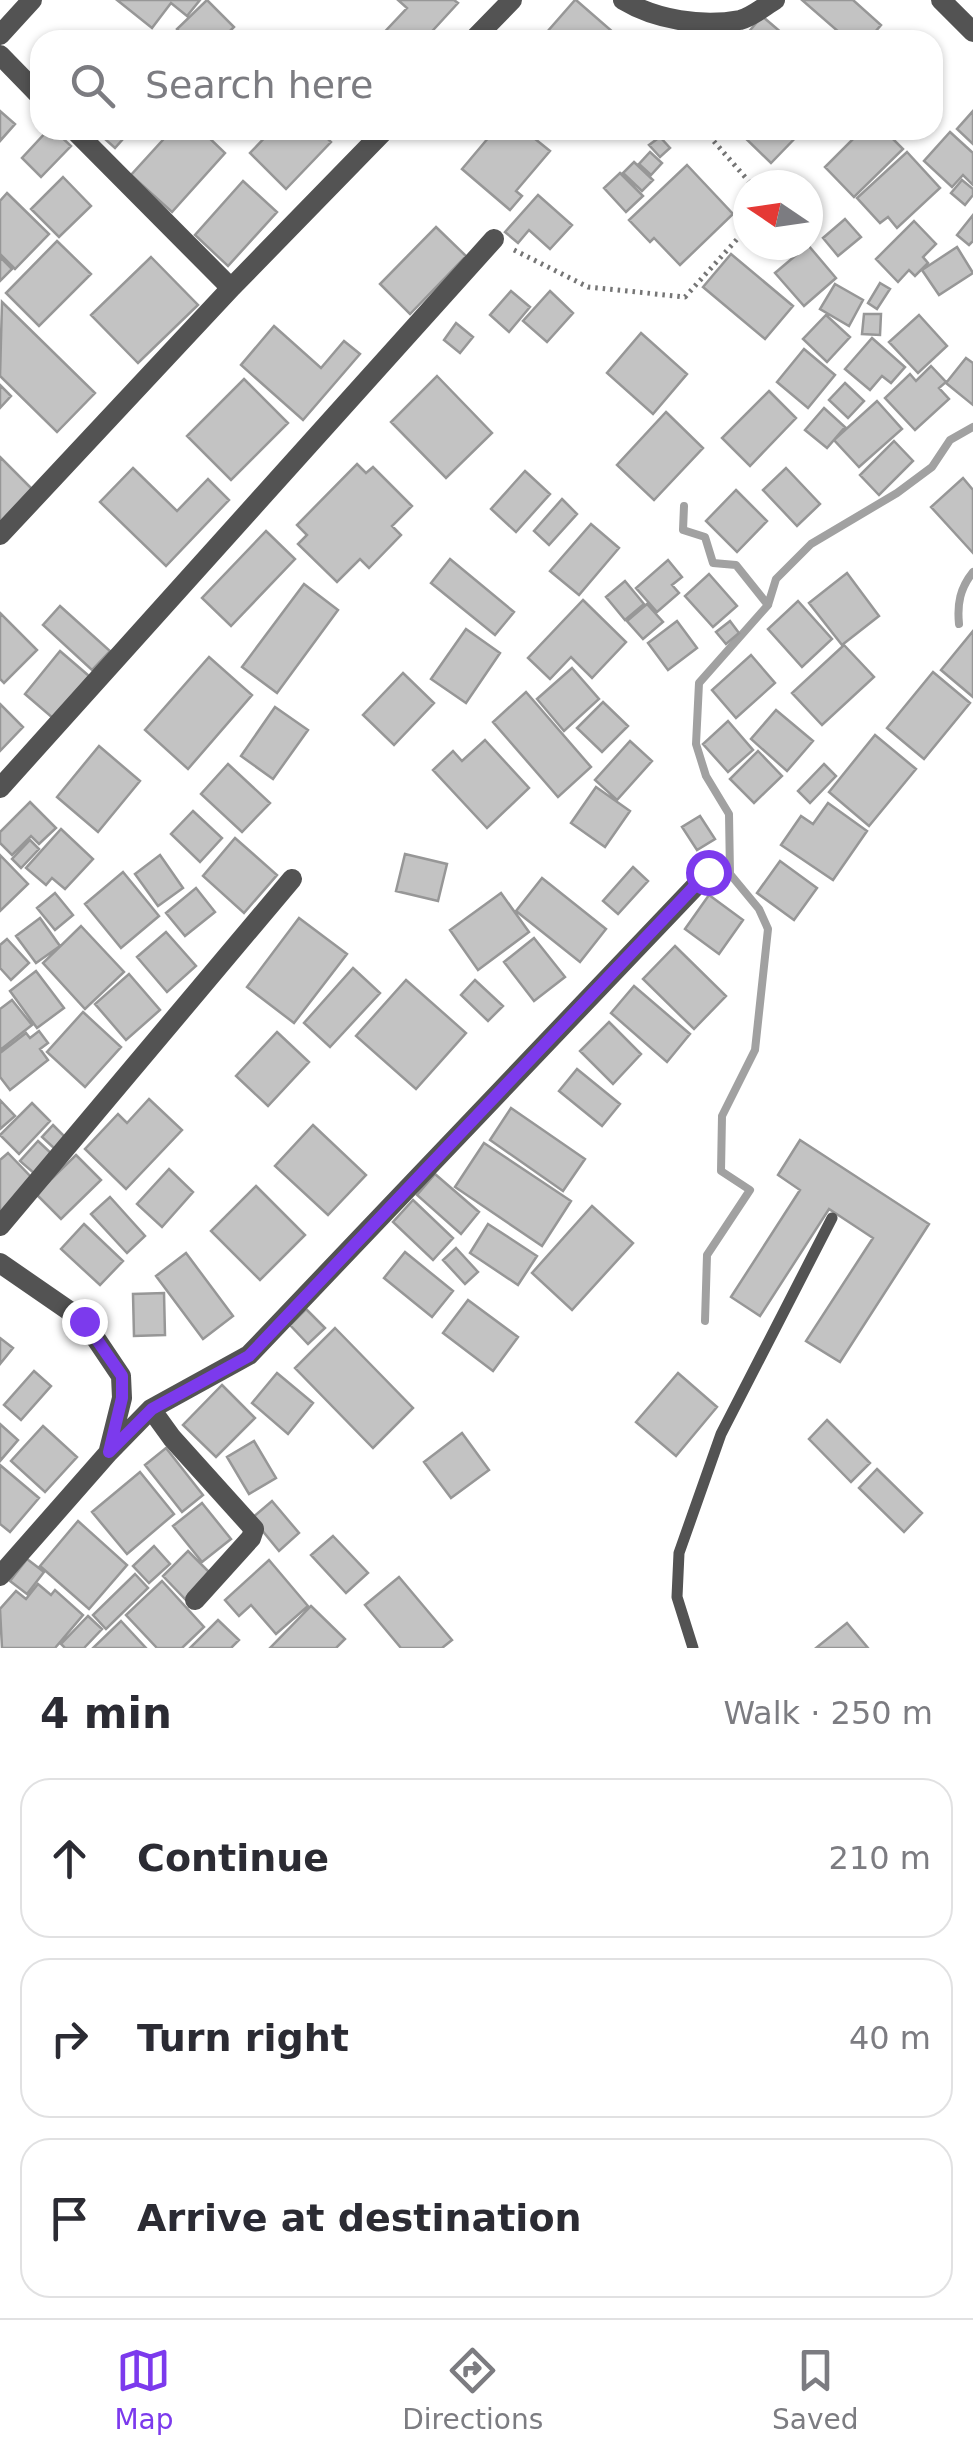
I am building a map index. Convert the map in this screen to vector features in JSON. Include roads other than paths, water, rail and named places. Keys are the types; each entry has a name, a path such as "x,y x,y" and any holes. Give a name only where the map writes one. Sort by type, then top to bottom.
{"street":[{"path":"0,35 32,0"},
{"path":"483,30 512,0"},
{"path":"623,0 640,10 676,20 743,20 775,0"},
{"path":"941,0 973,32"},
{"path":"0,55 30,86"},
{"path":"84,140 231,288"},
{"path":"0,534 375,140"},
{"path":"0,788 494,239"},
{"path":"0,1576 152,1409 249,1356 708,872"},
{"path":"0,1226 292,879"},
{"path":"0,1263 84,1321 122,1376 122,1398 109,1452"},
{"path":"152,1409 172,1438 254,1529 251,1538 195,1600"}],"lane":[{"path":"693,1648 677,1597 680,1553 721,1434 832,1218"}],"waterway":[{"path":"705,1321 707,1255 750,1190 721,1171 722,1116 755,1050 768,929 759,909 730,874 729,814 706,776 696,744 699,683 768,605 776,579 811,544 897,493 932,467 950,440 973,427"},
{"path":"684,506 683,530 705,537 713,563 736,565 768,605"},
{"path":"959,624 960,596 973,572"}]}
